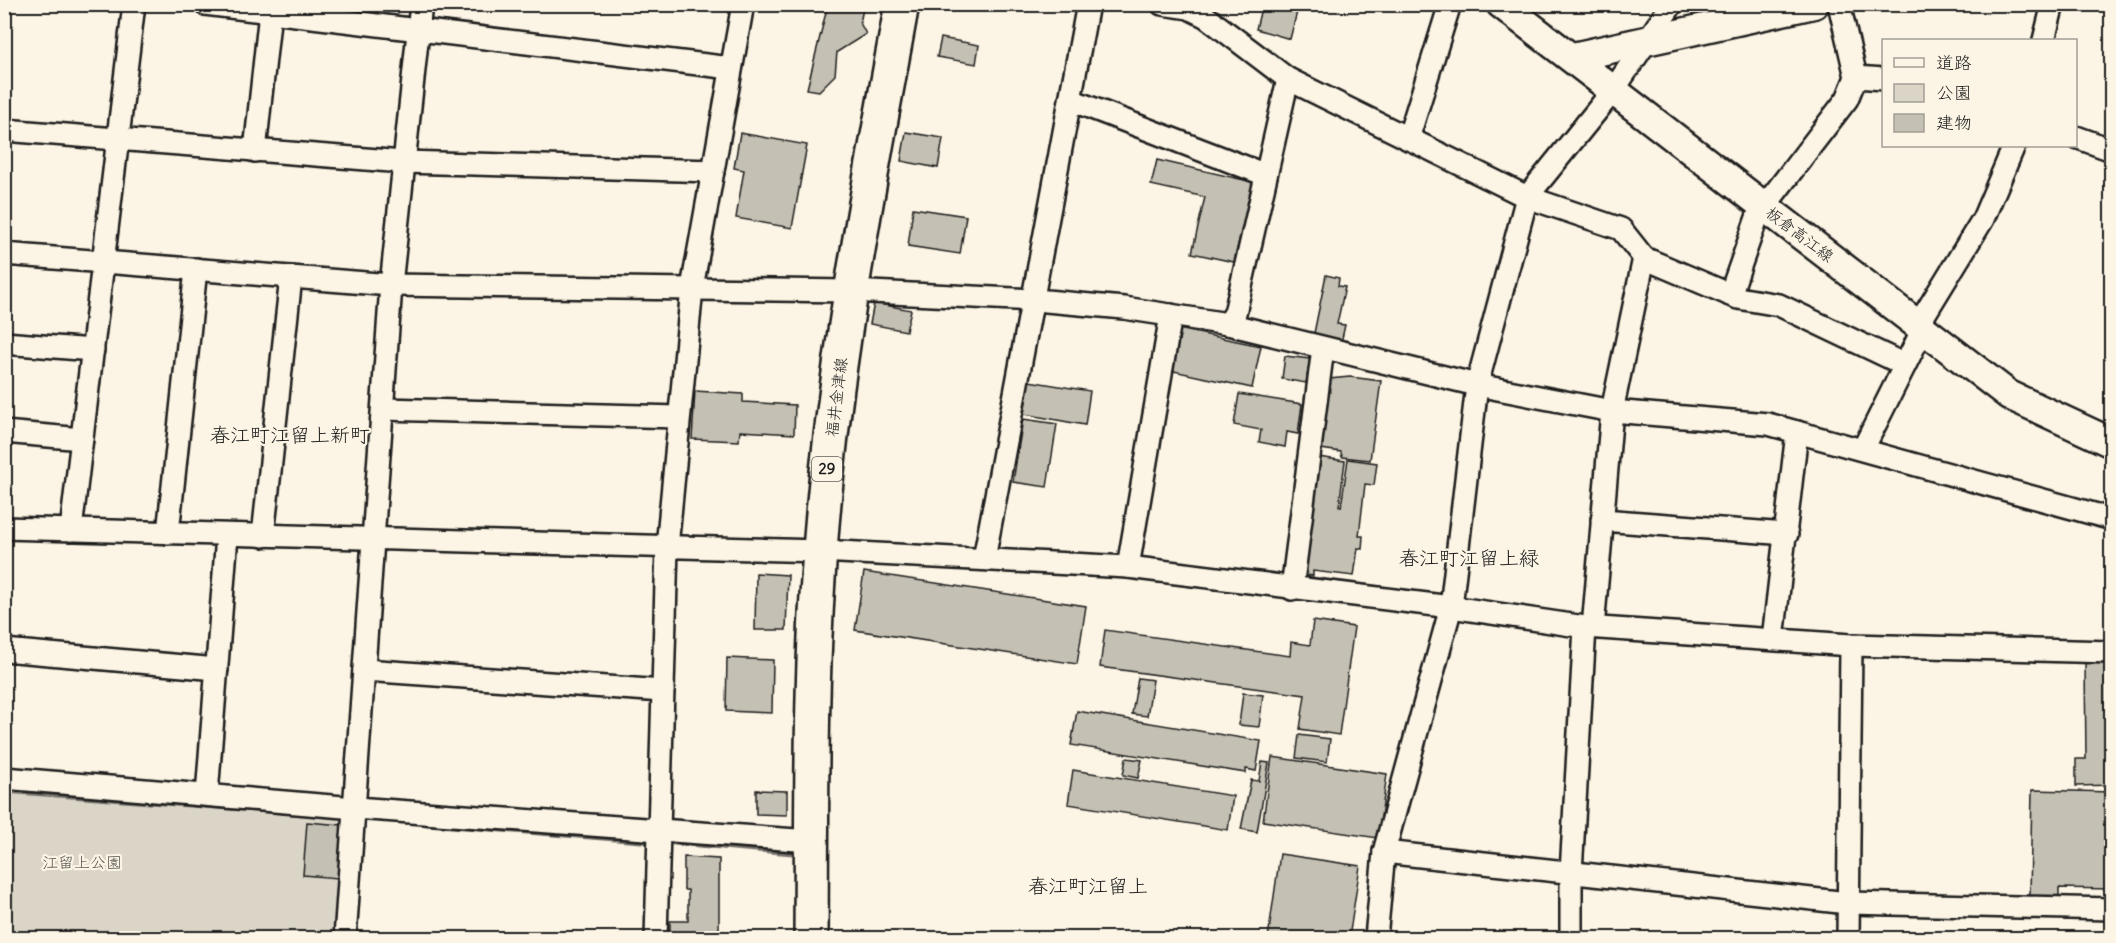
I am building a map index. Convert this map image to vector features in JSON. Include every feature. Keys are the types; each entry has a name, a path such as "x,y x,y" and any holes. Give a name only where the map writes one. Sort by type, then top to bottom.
{"main road":[{"name":"福井金津線","path":"811,939 813,664 820,551 850,291 902,4"},
{"name":"板倉高江線","path":"1501,4 1573,57 1612,92 2009,395 2112,443"},
{"path":"1573,57 1814,4"}],"street":[{"path":"71,530 134,4"},
{"path":"205,4 731,68"},
{"path":"345,939 391,285 422,4"},
{"path":"656,939 667,547 679,417 692,288 743,4"},
{"path":"984,560 1035,300 1088,4"},
{"path":"1162,4 1198,8 1288,80 1408,139 1527,197 1621,229 1644,258 1730,295 1779,305 1905,365"},
{"path":"1408,139 1450,4"},
{"path":"1376,939 1384,852 1450,607 1477,385 1527,197 1612,92 1672,4"},
{"path":"1730,295 1758,215 1847,99 1856,77 1839,4"},
{"path":"2044,39 2053,4"},
{"path":"255,151 270,12"},
{"path":"1856,77 1882,79"},
{"path":"1228,324 1235,313 1288,80"},
{"path":"1071,100 1266,175"},
{"path":"4,130 403,162 713,171"},
{"path":"2077,138 2112,150"},
{"path":"1863,449 1905,365 1921,327 1983,219 2014,147"},
{"path":"4,254 391,285 850,291 1035,300 1171,315 1228,324 1477,385 1612,411 1768,424 2112,519"},
{"path":"1571,939 1571,873 1589,628 1612,411 1644,258"},
{"path":"168,533 196,269"},
{"path":"263,536 291,277"},
{"path":"1128,567 1171,315"},
{"path":"4,343 93,350"},
{"path":"1292,589 1323,348"},
{"path":"383,409 679,417"},
{"path":"4,432 82,438"},
{"path":"1773,639 1797,432"},
{"path":"1602,520 1786,534"},
{"path":"4,528 820,551 1128,567 1450,607 1589,628 1851,645 2112,652"},
{"path":"207,795 227,535"},
{"path":"1848,939 1851,645"},
{"path":"4,650 217,669"},
{"path":"364,670 663,692"},
{"path":"4,778 355,808 811,841"},
{"path":"1384,852 1848,903 2112,909"}],"green space":[{"name":"江留上公園","path":"4,778 355,808 345,938 5,938"}],"building":[{"path":"828,4 864,4 860,23 866,34 837,52 835,75 819,91 807,89"},
{"path":"1262,4 1299,4 1290,39 1256,29"},
{"path":"941,38 979,45 976,64 937,57"},
{"path":"906,132 943,138 938,168 901,161"},
{"path":"740,133 807,145 792,228 736,218 744,170 734,168"},
{"path":"1157,160 1253,182 1234,262 1192,253 1205,197 1151,185"},
{"path":"913,208 966,216 960,254 908,246"},
{"path":"1326,275 1339,278 1338,286 1345,287 1337,324 1345,325 1341,343 1313,338"},
{"path":"874,303 911,310 906,331 870,324"},
{"path":"1178,329 1261,346 1252,388 1169,370"},
{"path":"1285,356 1310,359 1306,383 1282,379"},
{"path":"1350,377 1381,381 1370,460 1342,457 1341,452 1321,449 1329,379"},
{"path":"1029,381 1090,391 1085,425 1024,414"},
{"path":"695,391 743,394 743,402 795,405 794,434 740,431 739,441 692,439"},
{"path":"1239,394 1302,404 1298,434 1287,432 1285,447 1259,442 1261,430 1234,425"},
{"path":"1023,419 1057,424 1047,487 1013,482"},
{"path":"1318,457 1345,461 1339,506 1341,507 1348,459 1377,463 1374,485 1365,484 1359,536 1363,536 1362,549 1358,548 1354,576 1313,571 1313,576 1306,575 1307,571 1304,569"},
{"path":"864,572 1086,606 1077,664 855,630"},
{"path":"756,573 788,575 786,630 755,630"},
{"path":"1313,621 1354,627 1339,735 1300,729 1305,695 1100,667 1105,630 1290,656 1291,642 1310,645"},
{"path":"727,658 773,660 772,713 726,711"},
{"path":"2085,663 2112,663 2112,785 2076,786 2076,759 2086,759"},
{"path":"1138,678 1153,680 1147,716 1132,714"},
{"path":"1243,693 1263,695 1259,727 1239,725"},
{"path":"1077,711 1261,741 1256,771 1246,769 1246,773 1071,745"},
{"path":"1299,735 1330,739 1327,762 1296,758"},
{"path":"1272,757 1387,774 1378,838 1263,821"},
{"path":"1126,758 1142,760 1138,778 1123,775"},
{"path":"1262,762 1269,763 1257,832 1241,829 1251,780 1259,781"},
{"path":"1073,770 1233,796 1228,830 1068,804"},
{"path":"756,790 787,791 787,815 756,814"},
{"path":"2032,790 2112,792 2112,889 2059,888 2059,897 2030,896"},
{"path":"307,822 342,825 338,878 303,875"},
{"path":"1280,854 1360,866 1349,938 1268,938"},
{"path":"684,857 719,859 719,938 670,938 670,921 688,921 688,890 684,890"}],"waterway":[{"path":"4,791 295,813"},
{"path":"427,824 654,842"},
{"path":"663,842 793,853"}],"district":[{"name":"春江町江留上新町","path":"290,435"},
{"name":"春江町江留上緑","path":"1469,558"},
{"name":"春江町江留上","path":"1088,886"}]}
